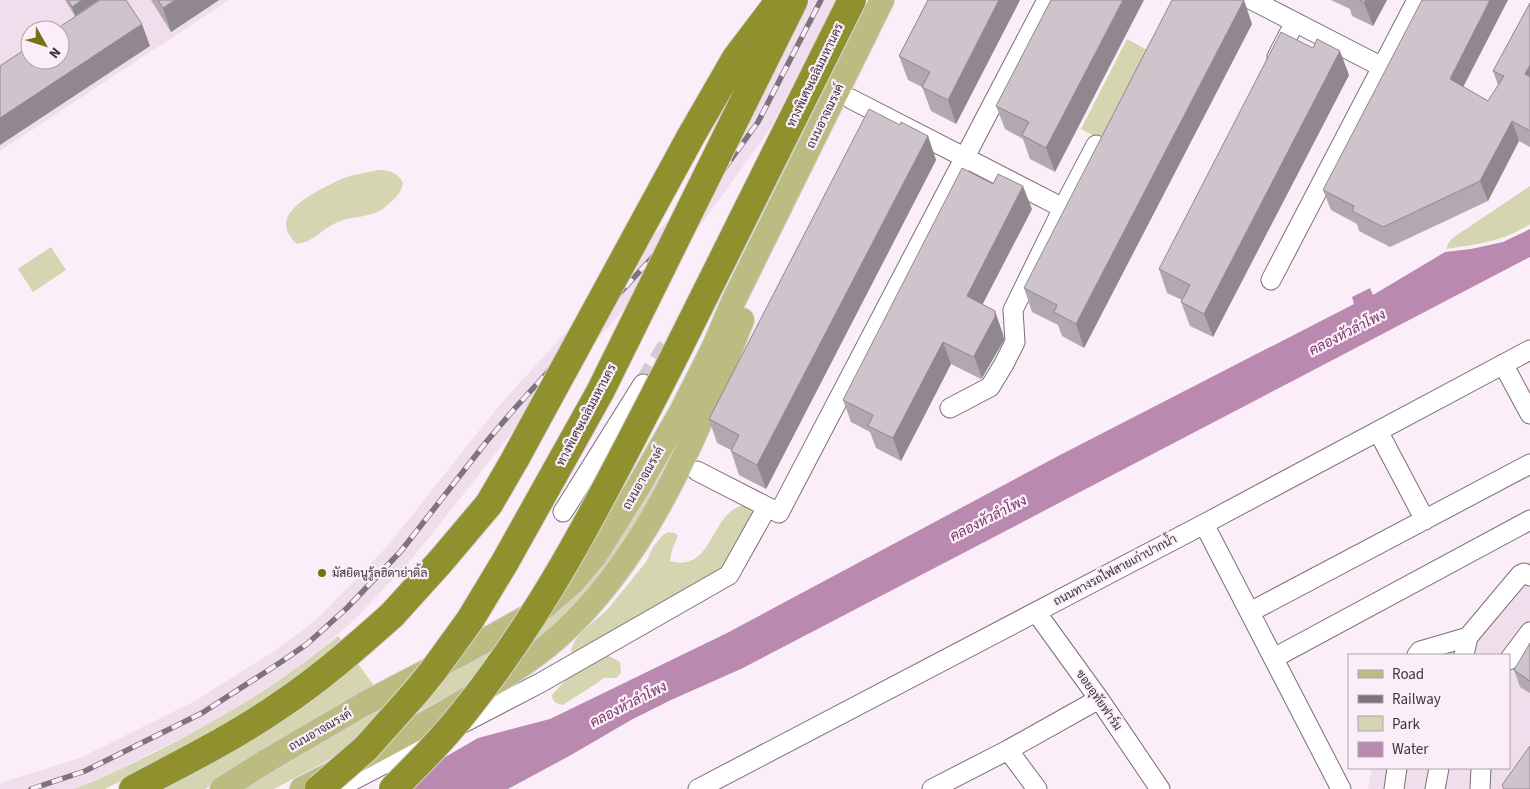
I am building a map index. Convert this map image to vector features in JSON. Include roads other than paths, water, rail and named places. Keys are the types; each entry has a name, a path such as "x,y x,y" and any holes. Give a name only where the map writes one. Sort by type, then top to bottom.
{"highway":[{"path":"133,789 210,749 279,707 328,670 392,615 489,504 514,462 691,136 736,58 780,0"},
{"name":"ทางพิเศษเฉลิมมหานคร","path":"319,789 366,748 416,692 470,620 506,562 600,392 794,0"},
{"name":"ทางพิเศษเฉลิมมหานคร","path":"393,789 465,711 520,635 569,557 593,515 692,321 852,0"}],"main road":[{"name":"ถนนอาจณรงค์","path":"302,789 477,694 517,668 558,638 588,607 617,572 661,502 714,392 744,317 844,95 882,0"},
{"name":"ถนนอาจณรงค์","path":"222,789 356,709 542,609 571,584 596,556 681,412 713,349 734,300 844,95 899,0"}],"street":[{"path":"336,789 540,683 729,575 773,510 965,157 1047,0"},
{"path":"1252,0 1382,68"},
{"path":"1271,280 1417,0"},
{"path":"1268,74 1295,22"},
{"path":"844,95 1063,208"},
{"path":"950,408 990,387 1004,364 1015,342 1013,310 1096,146"},
{"name":"ถนนทางรถไฟสายเก่าปากน้ำ","path":"698,789 1204,524 1530,350"},
{"path":"1503,364 1530,414"},
{"path":"564,512 643,384"},
{"path":"1378,431 1425,520"},
{"path":"1250,612 1530,464"},
{"path":"697,471 773,510"},
{"path":"1274,658 1530,520"},
{"path":"1204,524 1341,789"},
{"path":"1418,654 1420,651 1466,646 1520,576 1524,573 1530,576"},
{"name":"ซอยอุทัยฟาร์ม","path":"1036,612 1160,789"},
{"path":"1510,659 1530,632"},
{"path":"932,789 1008,750 1098,699"},
{"path":"1008,750 1037,789"},
{"path":"1394,789 1397,769"},
{"path":"1435,789 1439,769"},
{"path":"1480,769 1480,789"}],"water":[{"name":"คลองหัวลำโพง","path":"1530,229 1530,257 743,668 631,720 508,789 390,789 478,738 550,719 727,633 1060,455 1354,304 1352,297 1370,288 1373,295 1445,252 1503,242"}],"tunnel":[{"path":"643,384 667,346"}],"railway":[{"path":"31,789 85,771 202,713 307,644 347,608 401,551 516,407 691,215 758,122 821,0"}],"place":[{"name":"มัสยิดนูรู้ลฮิดาย่าติ้ล","path":"322,573"}]}
